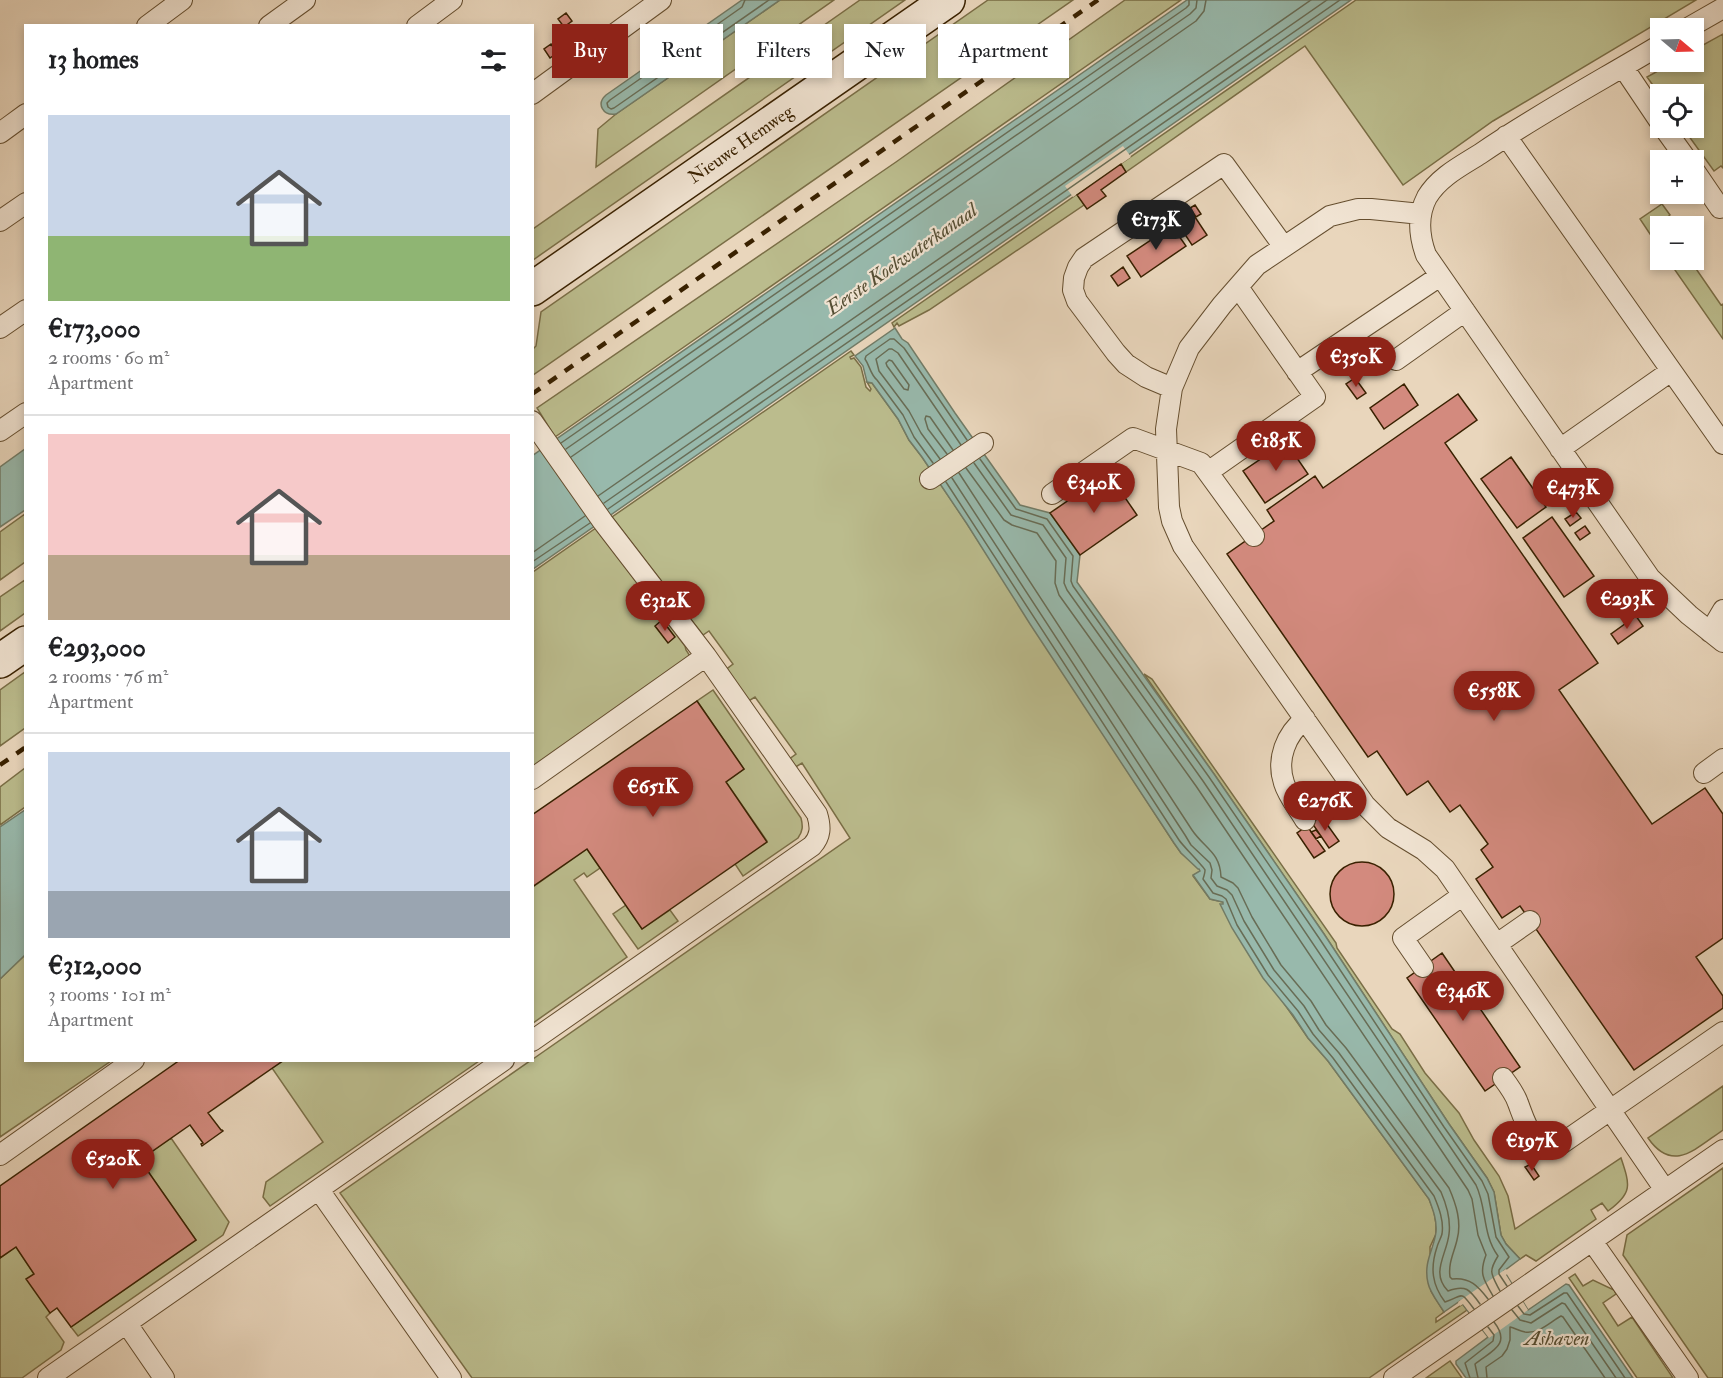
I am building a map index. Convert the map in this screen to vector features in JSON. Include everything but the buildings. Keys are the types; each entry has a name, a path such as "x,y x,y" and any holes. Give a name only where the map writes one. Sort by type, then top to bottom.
{"main road":[{"name":"Nieuwe Hemweg","path":"534,288 948,0"},
{"path":"0,661 24,644"}],"lane":[{"path":"150,24 182,0"},
{"path":"272,24 304,0"},
{"path":"420,24 452,0"},
{"path":"534,93 661,0"},
{"path":"1704,19 1723,8"},
{"path":"1650,51 1506,136 1440,182 1426,200 1419,228 1426,255 1650,578 1716,637 1723,610"},
{"path":"1623,67 1650,107"},
{"path":"0,133 24,115"},
{"path":"1506,136 1723,444"},
{"path":"1172,388 1146,377 1126,364 1077,301 1073,290 1074,278 1077,267 1084,258 1224,164 1284,247"},
{"path":"1704,185 1720,208"},
{"path":"0,221 24,204"},
{"path":"1421,214 1371,209 1330,216 1257,265 1222,305 1189,348 1172,388 1166,429 1169,507 1172,521 1183,546 1370,811 1388,828 1424,849 1445,869 1665,1190"},
{"path":"1297,372 1440,276"},
{"path":"1208,472 1315,398 1238,287"},
{"path":"0,328 24,311"},
{"path":"1396,360 1465,311"},
{"path":"1560,449 1671,370"},
{"path":"0,430 24,414"},
{"path":"534,424 603,522 706,656 817,814 820,823 820,833 812,846 534,1040"},
{"path":"1052,494 1133,438 1201,463 1254,536"},
{"path":"930,479 983,443"},
{"path":"534,778 706,656"},
{"path":"1305,719 1296,727 1284,747 1282,773 1287,791 1305,820"},
{"path":"1704,773 1723,759"},
{"path":"1423,967 1403,938 1463,894"},
{"path":"1497,944 1530,921"},
{"path":"1503,1078 1518,1102 1532,1134 1545,1145 1553,1146 1561,1144 1723,1032"},
{"path":"0,1155 131,1062"},
{"path":"48,1378 501,1062"},
{"path":"1394,1378 1723,1150"},
{"path":"319,1190 451,1378"},
{"path":"1592,1241 1688,1378"},
{"path":"127,1324 165,1378"}],"green space":[{"path":"780,0 834,0 800,24 745,24"},
{"path":"860,0 905,0 871,24 844,24 844,43 832,51 832,24 826,24"},
{"path":"988,0 1073,0 1038,24 954,24"},
{"path":"1125,0 1181,0 555,437 537,408 1015,78 1069,78 1069,40"},
{"path":"1356,0 1696,0 1666,18 1650,18 1650,27 1493,121 1403,185 1305,46 1126,172 1120,165 1078,194 1084,205 929,310 899,326 897,323 894,327 892,323"},
{"path":"735,31 735,69 723,78 723,40"},
{"path":"1723,34 1723,168 1721,166 1714,171 1704,157 1704,150 1699,150 1690,138 1704,138 1704,84 1652,84 1647,77 1656,72 1704,72 1704,44"},
{"path":"938,35 938,78 961,78 534,374 534,348 541,312 876,78 926,78 926,43"},
{"path":"668,78 723,78 596,167 598,129"},
{"path":"749,78 793,78 534,259 534,228"},
{"path":"1662,204 1670,215 1650,216 1650,234 1640,219"},
{"path":"1675,270 1697,270 1721,305 1723,304 1723,339"},
{"path":"851,351 854,355 850,357 854,358 861,367 866,387 870,391 867,382 872,383 898,419 909,440 966,522 1174,843 1181,853 1199,868 1200,871 1193,876 1210,899 1223,902 1281,999 1308,1038 1328,1061 1429,1199 1436,1224 1436,1234 1430,1247 1431,1291 1444,1312 1436,1318 1436,1322 1463,1304 1467,1310 1369,1378 472,1378 340,1193 529,1062 534,1062 534,1059 850,838 802,763 794,768 788,760 796,754 755,697 747,702 724,671 733,664 709,631 703,635 612,517"},
{"path":"24,515 24,563 0,580 0,532"},
{"path":"596,528 685,646 690,656 534,768 534,571"},
{"path":"24,581 24,614 0,631 0,597"},
{"path":"24,673 24,729 0,746 0,690"},
{"path":"1144,674 1152,679 1336,943 1337,948 1392,1029 1400,1034 1425,1073 1459,1113 1474,1140 1499,1176 1508,1196 1515,1229 1621,1158 1627,1188 1616,1205 1608,1211 1602,1203 1591,1210 1596,1219 1536,1261 1526,1255 1520,1259 1506,1244 1501,1235 1494,1192 1487,1178 1324,934"},
{"path":"713,690 801,818 802,824 802,831 798,838 743,876 735,864 767,841 726,782 744,769 697,701"},
{"path":"24,769 24,808 0,825 0,787"},
{"path":"587,849 600,868 587,877 584,873 574,880 627,957 534,1022 534,886"},
{"path":"626,905 642,929 670,910 678,921 638,949 613,914"},
{"path":"24,956 24,1062 110,1062 0,1137 0,979"},
{"path":"281,1062 478,1062 270,1206 263,1197 266,1182 323,1142 272,1068"},
{"path":"1723,1086 1723,1130 1703,1144 1685,1154 1676,1156 1657,1149 1648,1138"},
{"path":"171,1138 229,1222 223,1235 78,1336 71,1327 196,1240 140,1160"},
{"path":"1723,1168 1723,1378 1708,1378 1623,1255 1627,1235"},
{"path":"16,1247 34,1274 50,1313 46,1317 64,1342 61,1350 22,1378 0,1378 0,1258"},
{"path":"1575,1274 1583,1286 1593,1280 1614,1290 1616,1294 1603,1303 1618,1326 1632,1317 1673,1378 1637,1378 1569,1278"},
{"path":"1450,1361 1462,1378 1426,1378"}],"water":[{"path":"742,0 780,0 745,24 735,24 735,31 723,40 723,24 708,24"},
{"name":"Eerste Koelwaterkanaal","path":"1187,0 1351,0 534,568 534,455"},
{"path":"640,71 640,78 668,78 616,114 602,109 603,98"},
{"name":"Ashaven","path":"895,328 902,339 908,343 1020,505 1050,513 1080,555 1077,582 1214,774 1487,1178 1494,1192 1501,1235 1520,1259 1504,1271 1528,1310 1566,1284 1569,1285 1633,1378 1466,1378 1456,1364 1456,1361 1488,1337 1460,1301 1444,1312 1430,1290 1427,1269 1436,1228 1429,1199 1328,1061 1263,978 1232,928 1220,904 1223,902 1210,899 1193,875 1200,871 1199,869 1181,853 1174,843 967,524 909,440 898,419 872,383 867,382 863,366 855,356"},
{"path":"24,450 24,511 0,527 0,467"},
{"path":"24,811 24,956 0,979 0,827"}],"pier":[{"path":"1123,146 1131,157 1073,197 1065,186"},
{"path":"1506,1269 1509,1272 1506,1275 1528,1310 1489,1338 1463,1304 1460,1306 1458,1302"}],"railway":[{"path":"534,393 1098,0"},
{"path":"0,765 24,748"}]}
